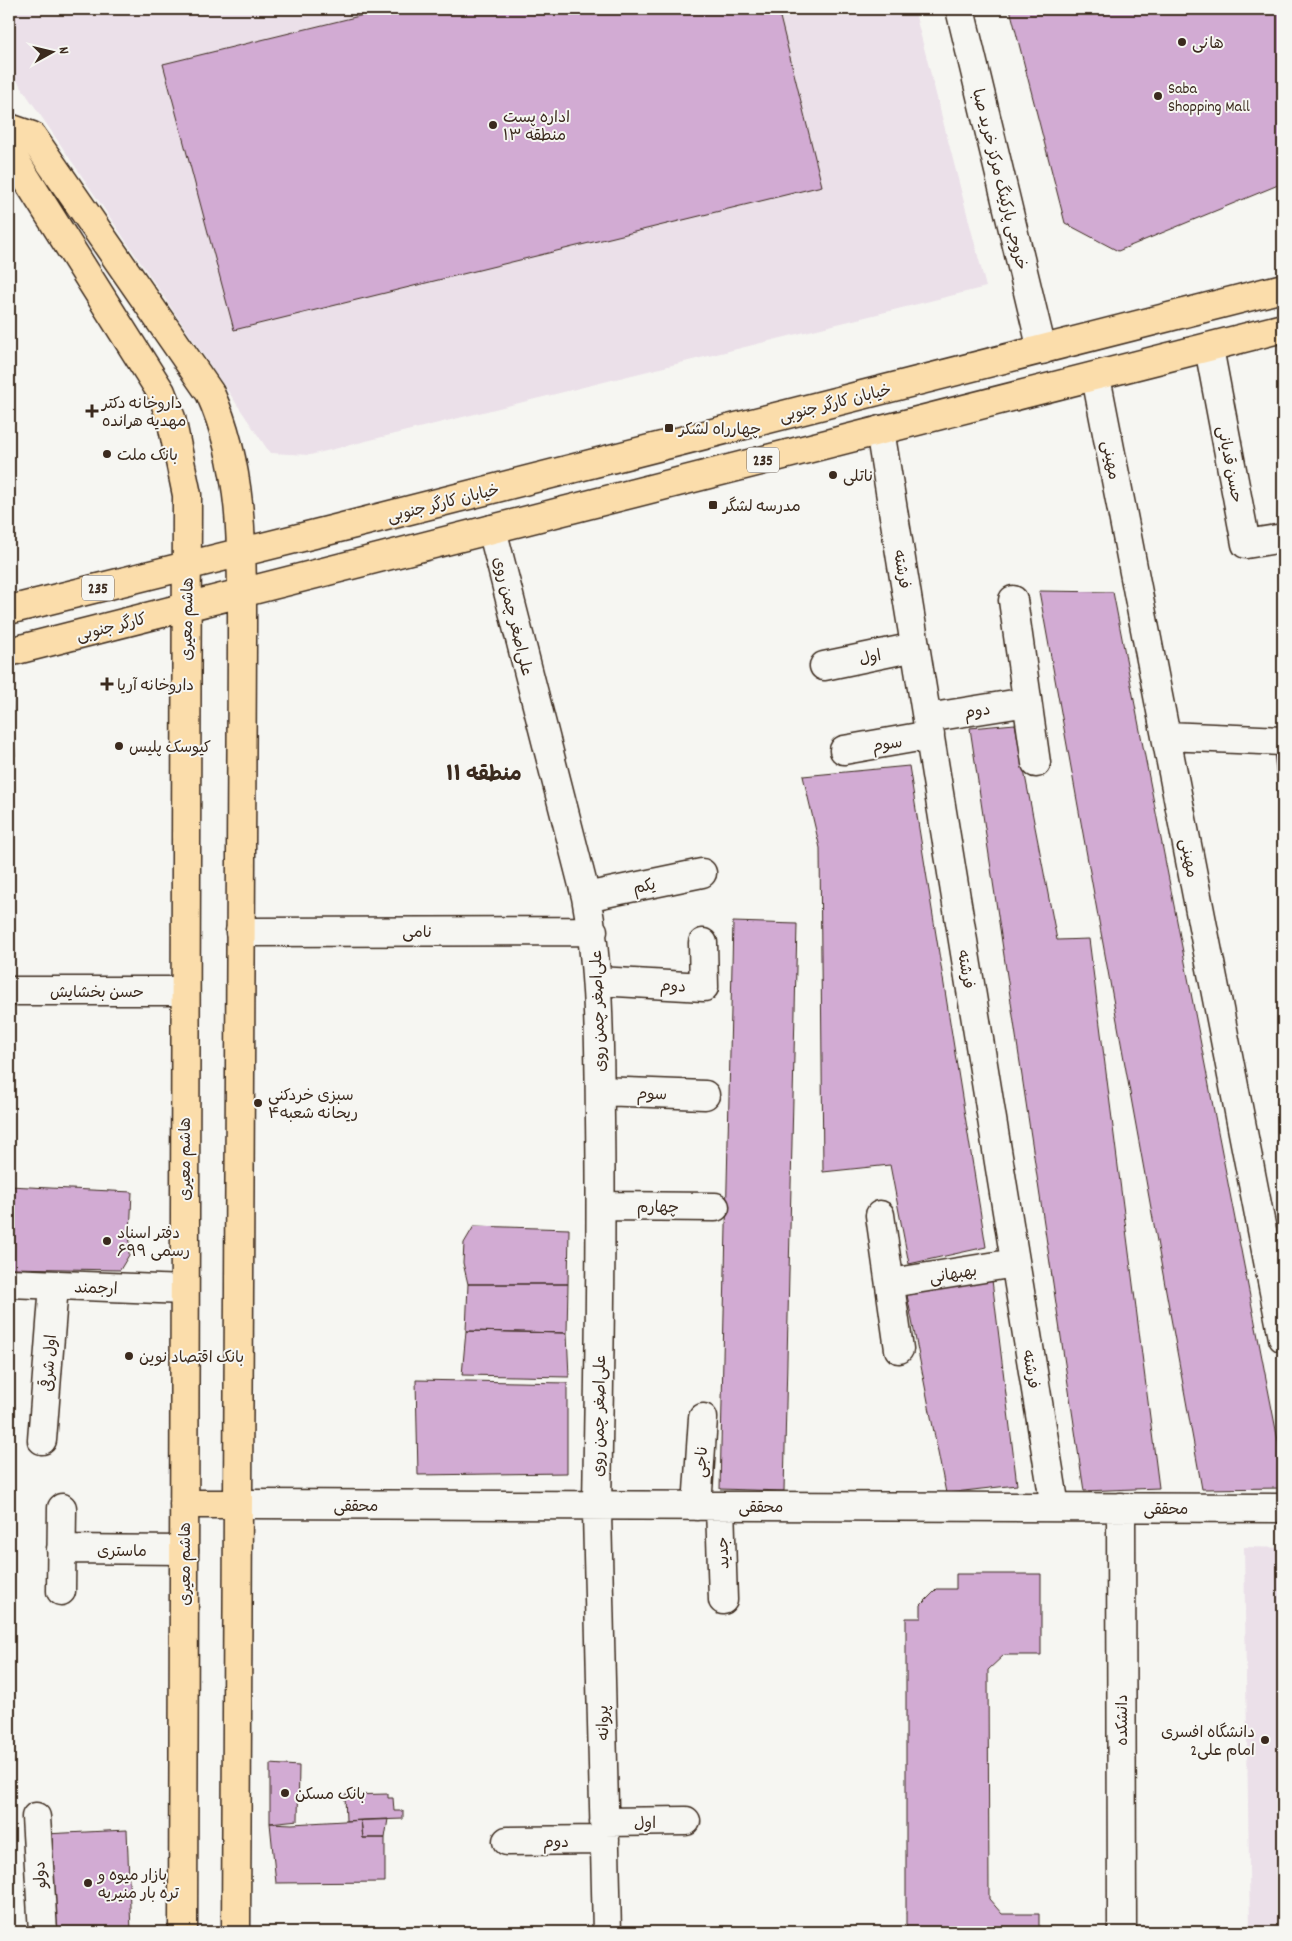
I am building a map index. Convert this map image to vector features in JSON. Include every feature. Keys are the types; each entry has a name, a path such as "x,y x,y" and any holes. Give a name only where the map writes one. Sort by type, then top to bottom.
{"main road":[{"path":"9,128 32,136 210,393 220,414 237,488 242,592 236,1932"},
{"name":"هاشم معیری","path":"9,151 160,392 172,418 200,563 186,607 183,1932"},
{"name":"خیابان کارگر جنوبی","path":"200,563 1283,288"},
{"name":"235","path":"242,592 1096,377 1283,328"},
{"name":"235","path":"9,610 200,563"},
{"name":"کارگر جنوبی","path":"9,652 242,592"},
{"path":"184,1504 238,1504"}],"street":[{"name":"خروجی پارکینگ مرکز خرید صبا","path":"960,9 1050,348"},
{"path":"976,9 1050,348"},
{"name":"حسن قدیانی","path":"1209,348 1246,544 1283,538"},
{"name":"مهینی","path":"1096,377 1280,1308 1283,1338"},
{"name":"فرشته","path":"880,430 1055,1507"},
{"name":"علی‌اصغر چمن روی","path":"492,529 593,931 598,981 601,1206 597,1509"},
{"path":"1014,600 1036,763"},
{"name":"اول","path":"824,666 915,647"},
{"name":"دوم","path":"928,727 1027,702"},
{"name":"سوم","path":"844,750 928,727"},
{"path":"1166,736 1283,741"},
{"name":"یکم","path":"586,897 702,873"},
{"name":"نامی","path":"240,932 593,931"},
{"name":"دوم","path":"598,981 704,987 703,942"},
{"name":"حسن بخشایش","path":"9,991 185,991"},
{"name":"سوم","path":"600,1091 704,1095"},
{"name":"چهارم","path":"601,1206 715,1207"},
{"path":"880,1215 899,1349"},
{"name":"بهبهانی","path":"891,1284 1015,1263"},
{"name":"ارجمند","path":"9,1283 184,1290"},
{"name":"اول شرقی","path":"42,1440 54,1285"},
{"name":"ناجی","path":"703,1418 708,1506"},
{"name":"محققی","path":"238,1504 597,1509 708,1506 1283,1508"},
{"name":"جدید","path":"708,1506 723,1600"},
{"name":"دانشکده","path":"1121,1507 1122,1932"},
{"path":"61,1591 62,1508"},
{"name":"پروانه","path":"597,1509 607,1932"},
{"name":"ماستری","path":"61,1549 184,1550"},
{"name":"دولو","path":"36,1817 43,1932"},
{"name":"اول","path":"605,1831 686,1821"},
{"name":"دوم","path":"507,1841 605,1831"}],"shaded area":[{"path":"9,9 914,9 986,287 310,455 270,453 9,69"},
{"name":"دانشگاه افسری امام علی2","path":"1244,1547 1283,1548 1283,1932 1250,1932"}],"building":[{"name":"اداره پست منطقه ۱۳","path":"388,9 778,9 822,186 234,330 163,64"},
{"name":"Saba Shopping Mall","path":"1010,9 1283,9 1283,183 1118,251 1065,223"},
{"path":"1039,591 1113,592 1283,1466 1283,1488 1202,1489"},
{"path":"9,684 11,684 15,756 9,757"},
{"path":"1015,724 1057,940 1089,939 1159,1488 1084,1491 970,728"},
{"path":"1274,753 1283,753 1283,832"},
{"path":"909,766 986,1247 909,1264 890,1165 823,1172 820,848 803,776"},
{"path":"733,922 797,924 784,1491 720,1489"},
{"path":"9,1186 132,1192 129,1255 120,1270 9,1268"},
{"path":"474,1226 569,1229 568,1284 468,1284 463,1263 464,1243"},
{"path":"992,1280 1017,1485 946,1493 906,1290"},
{"path":"468,1284 568,1284 567,1333 466,1331"},
{"path":"466,1331 567,1333 569,1377 462,1375"},
{"path":"416,1380 567,1383 567,1473 418,1475"},
{"path":"956,1574 1041,1574 1041,1655 1004,1655 988,1670 989,1899 1002,1914 1039,1914 1039,1932 906,1932 906,1618 921,1618 921,1605 937,1589 956,1589"},
{"name":"بانک مسکن","path":"270,1764 299,1766 298,1820 270,1823"},
{"path":"388,1794 388,1798 393,1798 394,1811 403,1811 403,1819 346,1821 345,1795"},
{"path":"388,1819 385,1838 363,1838 361,1820"},
{"path":"361,1820 363,1838 385,1838 385,1882 276,1883 270,1823 292,1824"},
{"name":"بازار میوه و تره بار منیریه","path":"127,1830 131,1932 49,1932 45,1834"}],"place":[{"name":"هانی","path":"1182,42"},
{"name":"Saba Shopping Mall","path":"1158,96"},
{"name":"اداره پست منطقه ۱۳","path":"493,125"},
{"name":"داروخانه دکتر مهدیه هرانده","path":"92,411"},
{"name":"چهارراه لشکر","path":"669,428"},
{"name":"بانک ملت","path":"107,454"},
{"name":"ناتلی","path":"833,475"},
{"name":"مدرسه لشگر","path":"713,505"},
{"name":"داروخانه آریا","path":"107,684"},
{"name":"کیوسک پلیس","path":"119,746"},
{"name":"سبزی خردکنی ریحانه شعبه۴","path":"258,1103"},
{"name":"دفتر اسناد رسمی ۶۹۹","path":"107,1241"},
{"name":"بانک اقتصاد نوین","path":"129,1356"},
{"name":"دانشگاه افسری امام علی2","path":"1265,1740"},
{"name":"بانک مسکن","path":"285,1793"},
{"name":"بازار میوه و تره بار منیریه","path":"88,1883"}],"district":[{"name":"منطقه ۱۱","path":"484,773"}]}
